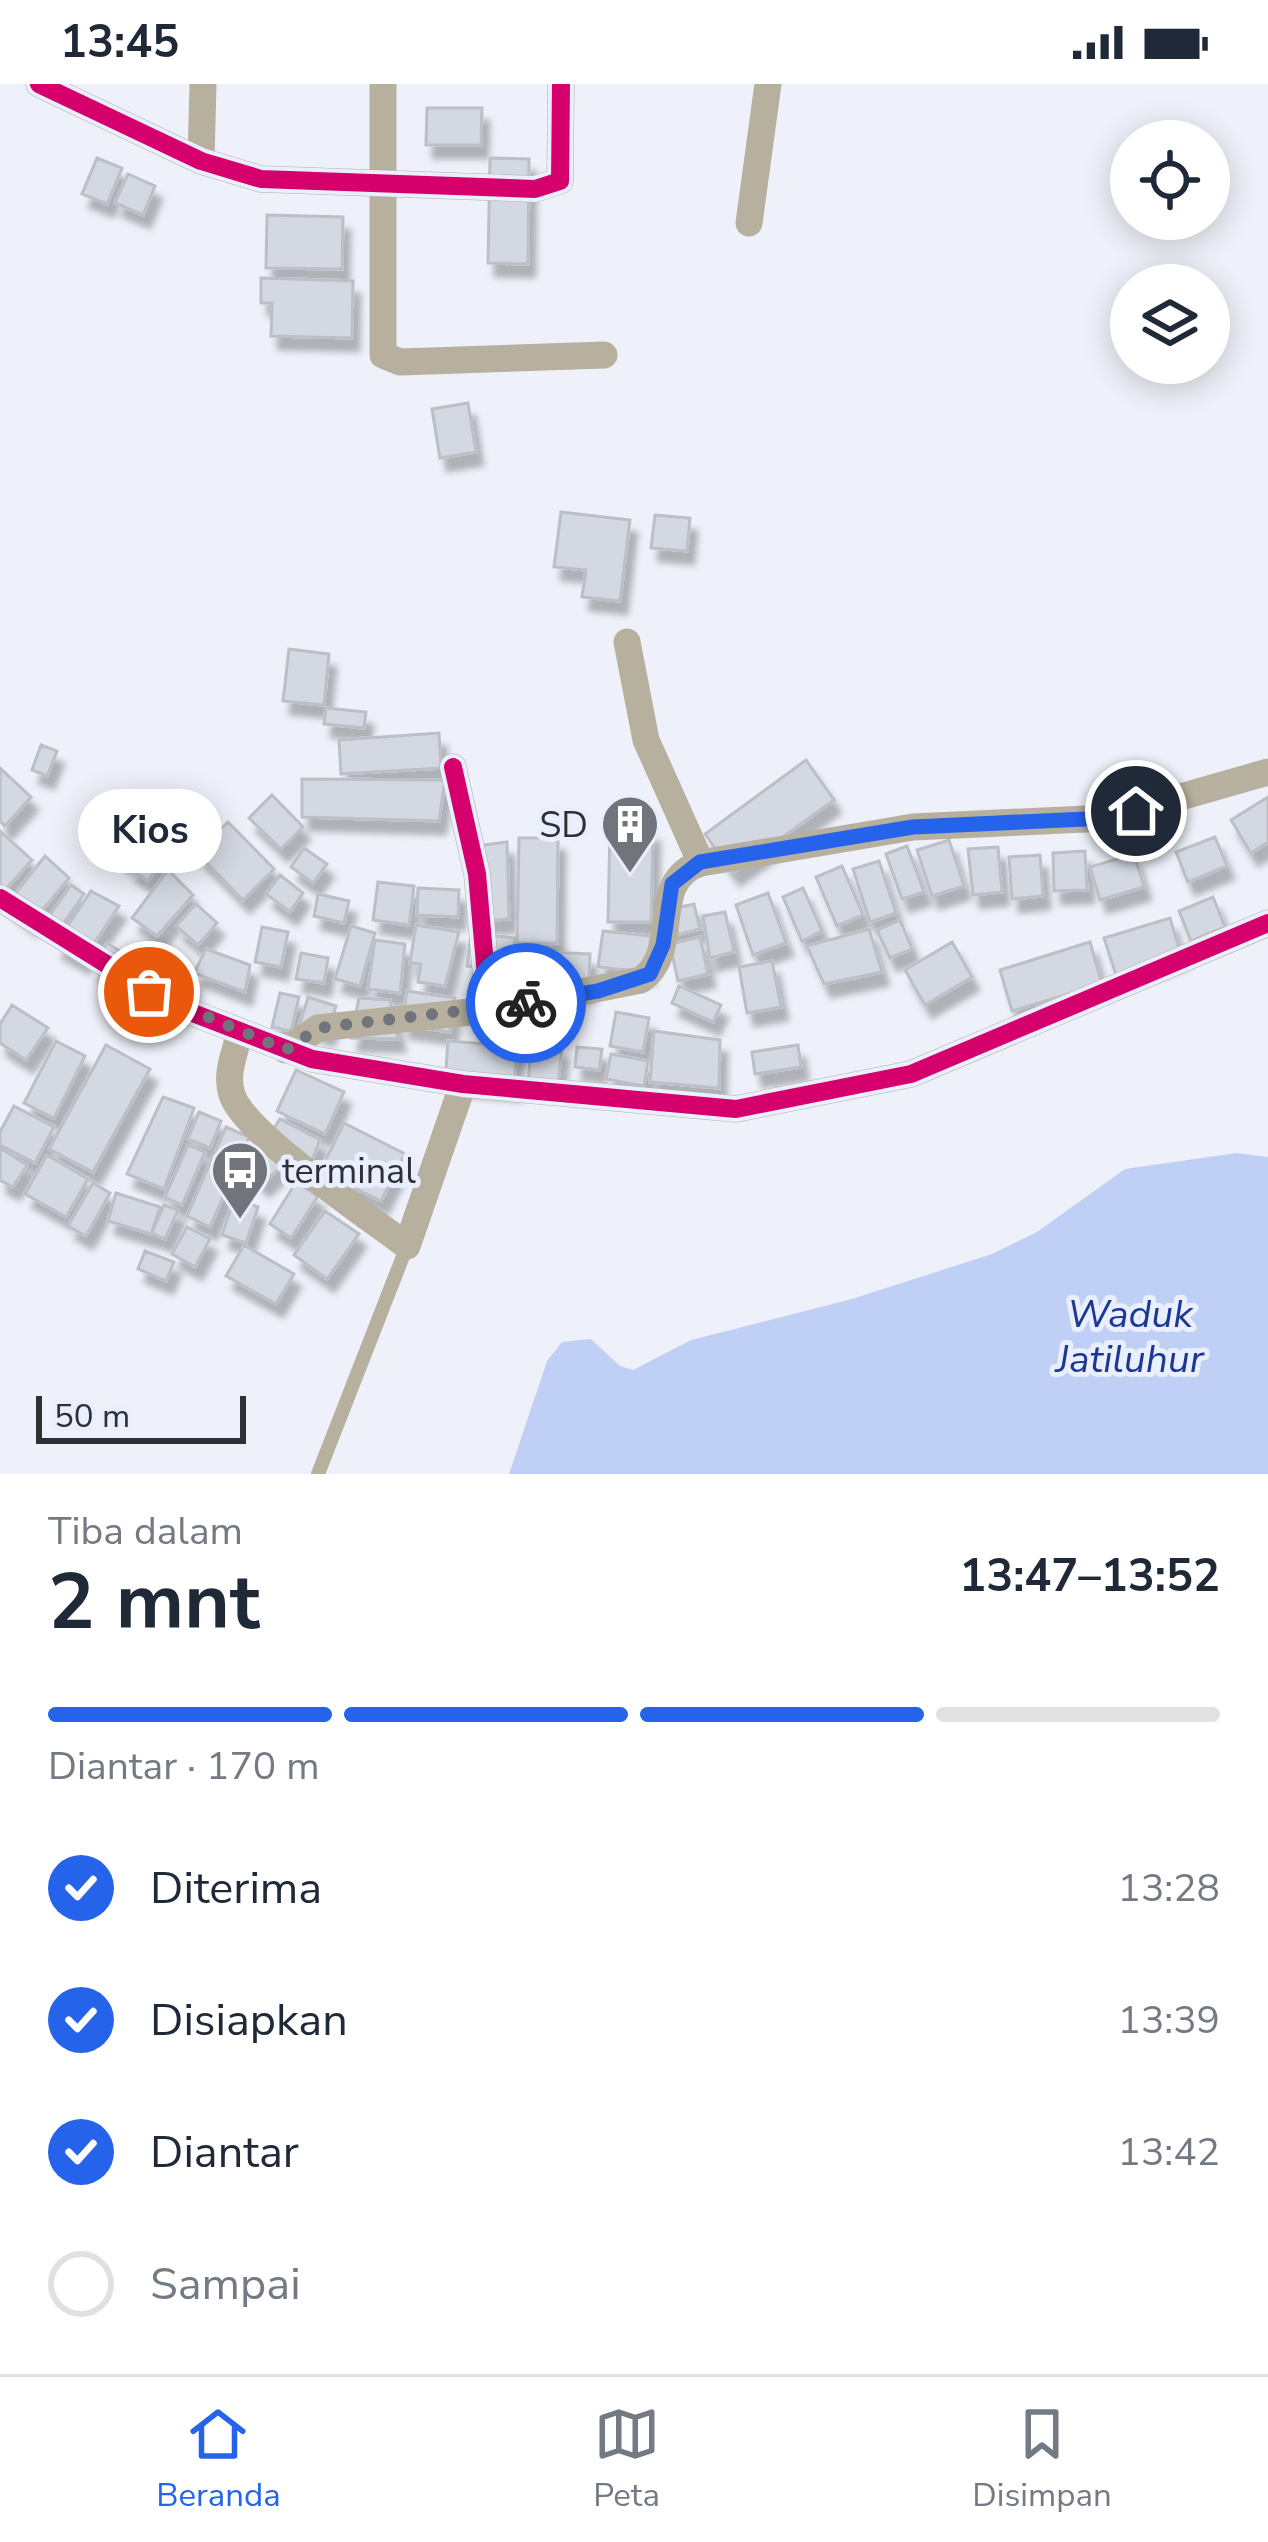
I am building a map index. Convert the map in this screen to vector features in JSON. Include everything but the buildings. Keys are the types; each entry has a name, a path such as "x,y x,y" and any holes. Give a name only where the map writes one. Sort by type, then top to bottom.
{"street":[{"path":"39,84 202,160 261,178 557,185 562,172 561,84"},
{"path":"202,160 203,84"},
{"path":"382,84 380,350 388,359 604,356"},
{"path":"749,223 768,84"},
{"path":"627,642 646,740 700,862"},
{"path":"453,767 477,874 489,1010"},
{"path":"286,1050 318,1028 489,1010 598,991 650,974 663,945 672,884 700,862 913,827 1107,818 1268,772"},
{"path":"0,898 141,988 286,1050 351,1069 736,1109 911,1074 1268,923"},
{"path":"240,1032 229,1077 237,1107 273,1144 407,1246 464,1084"}],"lane":[{"path":"318,1474 407,1246"}],"water":[{"name":"Waduk Jatiluhur","path":"1237,1153 1268,1157 1268,1474 509,1474 547,1361 562,1342 591,1339 620,1366 633,1370 691,1340 852,1299 992,1254 1037,1232 1125,1169"}],"cycle path":[{"path":"39,84 201,161 261,179 535,189 560,181 561,84"},
{"path":"453,767 477,874 489,1010"},
{"path":"0,898 172,1005 312,1059 463,1084 736,1109 911,1074 1268,923"}],"way so far":[{"path":"149,992 286,1050 318,1028 526,1003"}],"place":[{"name":"SD","path":"630,875"},
{"name":"Kios","path":"149,992"},
{"name":"terminal","path":"240,1221"}],"route":[{"path":"526,1003 598,991 650,974 663,945 672,884 681,872 700,862 913,827 1107,818 1136,811"}]}
